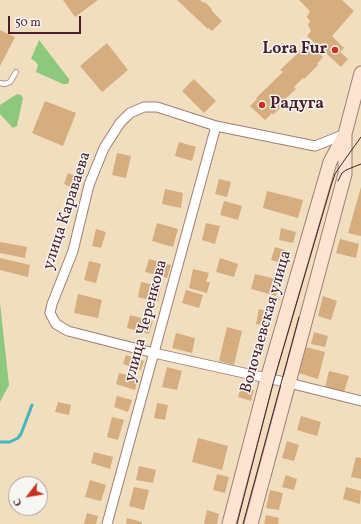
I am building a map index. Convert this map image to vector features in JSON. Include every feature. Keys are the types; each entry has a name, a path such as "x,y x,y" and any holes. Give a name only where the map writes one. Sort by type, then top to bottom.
{"main road":[{"name":"Волочаевская улица","path":"229,524 267,378 330,162 345,134 361,74"},
{"name":"Волочаевская улица","path":"251,524 345,174 345,134"}],"street":[{"name":"улица Караваева","path":"154,352 68,331 56,324 50,314 52,304 72,251 89,185 104,148 120,123 130,113 144,107 157,107 216,126"},
{"path":"216,126 315,146 345,134"},
{"name":"улица Черенкова","path":"107,524 216,126"},
{"path":"154,352 361,401"}],"lane":[{"path":"0,82 5,84 10,82 16,72"}],"green space":[{"path":"39,40 69,79 68,84 63,84 36,72 38,65 31,59"},
{"path":"17,94 21,95 23,98 17,126 13,128 0,114 0,105"},
{"path":"0,303 9,385 0,402"}],"building":[{"path":"63,0 98,0 75,17"},
{"path":"177,0 200,0 204,3 205,2 222,21 212,31"},
{"path":"299,0 342,0 354,11 332,36 344,48 340,52 348,59 341,67 307,36 311,31 308,25 310,21 307,17 310,11"},
{"path":"0,30 15,37 0,66"},
{"path":"107,43 128,70 102,92 80,66"},
{"path":"309,43 323,57 317,64 318,65 294,87 296,89 285,99 287,101 273,115 272,113 265,120 250,106 257,99 256,98 283,72 280,70"},
{"path":"194,79 216,101 204,113 182,91"},
{"path":"45,101 76,113 63,146 32,133"},
{"path":"179,142 196,147 192,161 175,156"},
{"path":"117,153 131,156 126,178 112,175"},
{"path":"68,173 78,177 73,188 64,184"},
{"path":"219,179 231,182 227,197 215,194"},
{"path":"361,187 361,236 348,233"},
{"path":"165,189 183,193 181,208 162,204"},
{"path":"267,191 303,200 298,218 263,208"},
{"path":"224,201 242,206 238,220 220,215"},
{"path":"157,223 178,229 173,247 152,241"},
{"path":"206,223 220,226 215,244 202,240"},
{"path":"281,228 296,232 293,243 279,240"},
{"path":"96,229 106,232 101,248 92,246"},
{"path":"340,239 359,244 356,258 336,253"},
{"path":"0,242 27,247 25,258 0,253"},
{"path":"275,247 291,252 287,265 271,260"},
{"path":"0,258 30,265 28,277 0,270"},
{"path":"220,258 238,264 234,277 216,272"},
{"path":"149,259 171,265 167,278 145,272"},
{"path":"89,261 101,264 96,283 84,280"},
{"path":"193,269 209,273 206,282 210,282 207,293 189,288"},
{"path":"255,274 280,280 276,296 251,289"},
{"path":"141,282 161,286 158,302 138,297"},
{"path":"186,290 203,295 199,308 182,303"},
{"path":"78,294 102,300 98,318 74,313"},
{"path":"323,296 337,301 331,320 318,316"},
{"path":"259,309 271,312 268,326 256,324"},
{"path":"130,315 153,321 149,334 127,328"},
{"path":"227,327 242,331 234,365 219,361"},
{"path":"314,332 328,336 325,347 311,344"},
{"path":"176,333 195,338 192,353 172,348"},
{"path":"306,347 325,352 318,379 299,373"},
{"path":"126,355 144,361 141,370 123,364"},
{"path":"167,367 182,371 177,390 162,387"},
{"path":"329,371 349,376 344,392 325,387"},
{"path":"119,373 138,378 135,390 116,384"},
{"path":"241,387 254,390 251,401 238,397"},
{"path":"117,396 132,400 128,412 114,407"},
{"path":"58,402 71,405 69,415 55,412"},
{"path":"157,403 168,405 165,420 154,418"},
{"path":"301,416 321,422 317,436 297,430"},
{"path":"112,417 124,420 118,440 107,437"},
{"path":"198,438 228,446 222,470 192,462"},
{"path":"287,441 299,445 294,461 282,458"},
{"path":"94,452 113,457 110,469 91,463"},
{"path":"356,457 361,458 361,479 351,477"},
{"path":"139,466 156,470 153,483 136,480"},
{"path":"217,474 229,477 225,493 213,490"},
{"path":"286,475 297,479 294,490 282,487"},
{"path":"90,480 106,485 101,501 85,497"},
{"path":"134,487 149,490 144,510 129,506"},
{"path":"346,487 361,491 360,504 343,499"},
{"path":"270,490 283,493 279,510 266,508"},
{"path":"207,510 219,514 217,524 204,524"},
{"path":"87,513 98,516 96,524 84,524"},
{"path":"266,515 279,518 278,524 264,524"},
{"path":"127,518 142,522 142,524 126,524"}],"waterway":[{"path":"0,442 10,442 18,438 32,405"}],"tram line":[{"path":"237,524 274,380 331,186 335,174 361,137"},
{"path":"338,181 342,173 346,170 361,164"},
{"path":"243,524 299,317"}],"place":[{"name":"Lora Fur","path":"335,50"},
{"name":"Радуга","path":"262,105"}]}
